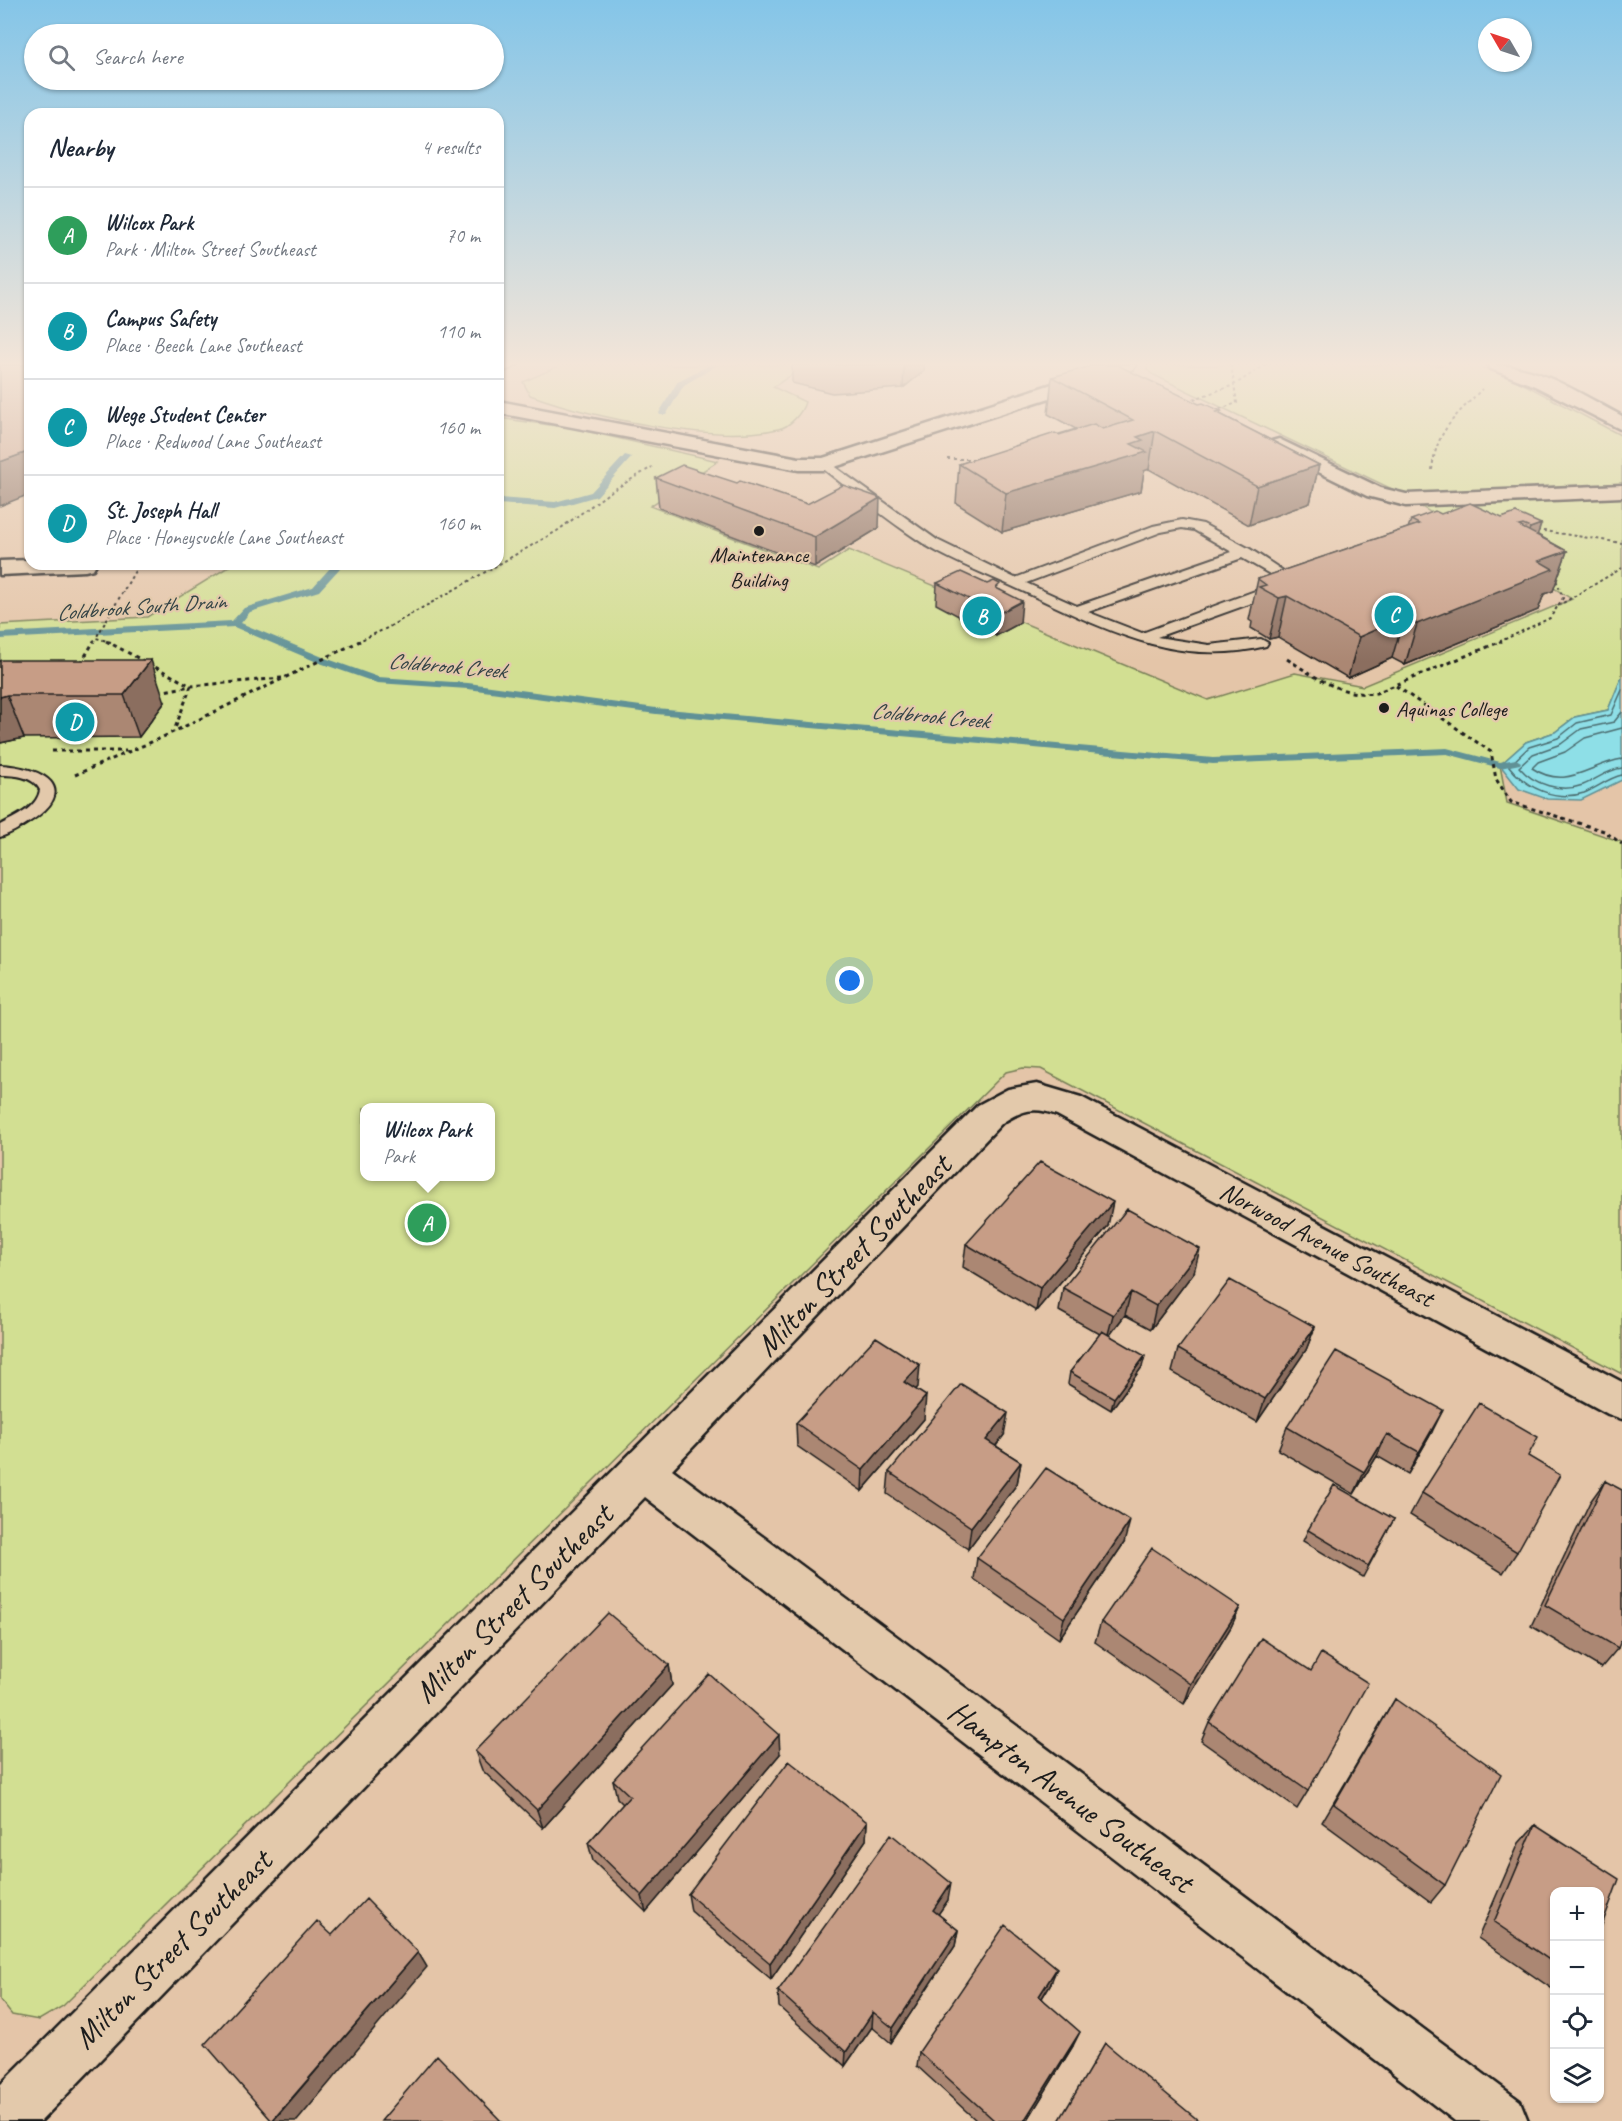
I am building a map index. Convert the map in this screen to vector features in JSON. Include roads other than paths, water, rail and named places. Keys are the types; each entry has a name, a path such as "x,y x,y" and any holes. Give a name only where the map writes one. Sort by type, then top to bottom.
{"street":[{"path":"799,464 825,464"},
{"path":"1317,464 1374,492 1406,500 1622,491"},
{"path":"0,568 24,567"},
{"name":"Norwood Avenue Southeast","path":"1029,1095 1049,1098 1069,1106 1622,1402"},
{"name":"Milton Street Southeast","path":"10,2110 643,1471 990,1114 1008,1101 1029,1095"},
{"name":"Hampton Avenue Southeast","path":"643,1471 1500,2121"}],"lane":[{"path":"825,464 931,543 1077,611 1143,637 1201,649 1224,649 1261,643"},
{"path":"1014,583 1175,524 1198,527 1287,577 1290,582 1280,588 1143,637"},
{"path":"1077,611 1245,552"},
{"path":"0,832 47,798 46,788 38,777 3,770"}],"water":[{"path":"1622,676 1622,780 1581,800 1547,799 1519,789 1500,765 1526,742 1555,732 1575,717 1608,710"}],"waterway":[{"name":"Coldbrook South Drain","path":"504,501 555,505 594,494 622,464"},
{"name":"Coldbrook South Drain","path":"235,624 247,610 316,589 333,570"},
{"name":"Coldbrook South Drain","path":"0,636 235,624"},
{"name":"Coldbrook Creek","path":"235,624 321,660 377,680 468,686 656,711 1213,761 1447,751 1500,765 1516,762"}],"place":[{"name":"Maintenance Building","path":"759,531"},
{"name":"Wege Student Center","path":"1394,615"},
{"name":"Campus Safety","path":"982,616"},
{"name":"Aquinas College","path":"1384,708"},
{"name":"St. Joseph Hall","path":"75,722"},
{"name":"Wilcox Park","path":"427,1223"}]}
